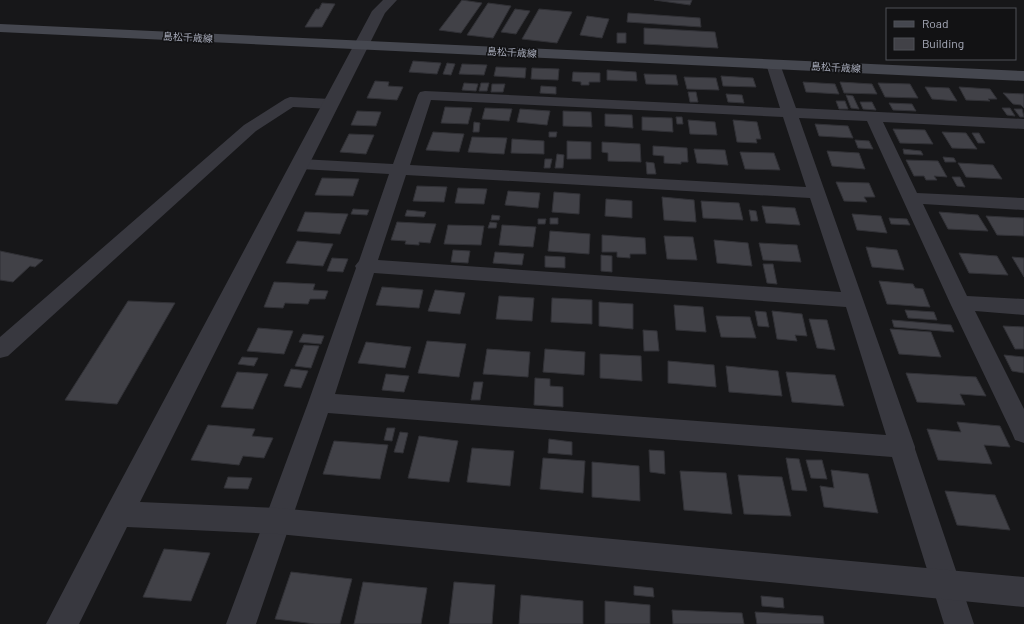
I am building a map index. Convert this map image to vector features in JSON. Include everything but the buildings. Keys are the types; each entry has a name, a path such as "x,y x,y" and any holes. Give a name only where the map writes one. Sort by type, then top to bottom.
{"main road":[{"name":"島松千歳線","path":"0,28 1024,76"}],"street":[{"path":"62,624 330,104 352,67 379,12 391,0"},
{"path":"773,64 903,447 945,585 959,624"},
{"path":"241,624 320,403 425,95 1024,124"},
{"path":"0,350 250,128 290,102 330,104"},
{"path":"873,117 960,302 1024,433"},
{"path":"300,164 817,193"},
{"path":"912,198 1024,204"},
{"path":"366,266 854,300"},
{"path":"960,302 1024,307"},
{"path":"320,403 903,447"},
{"path":"118,514 278,521 1024,592"}]}
